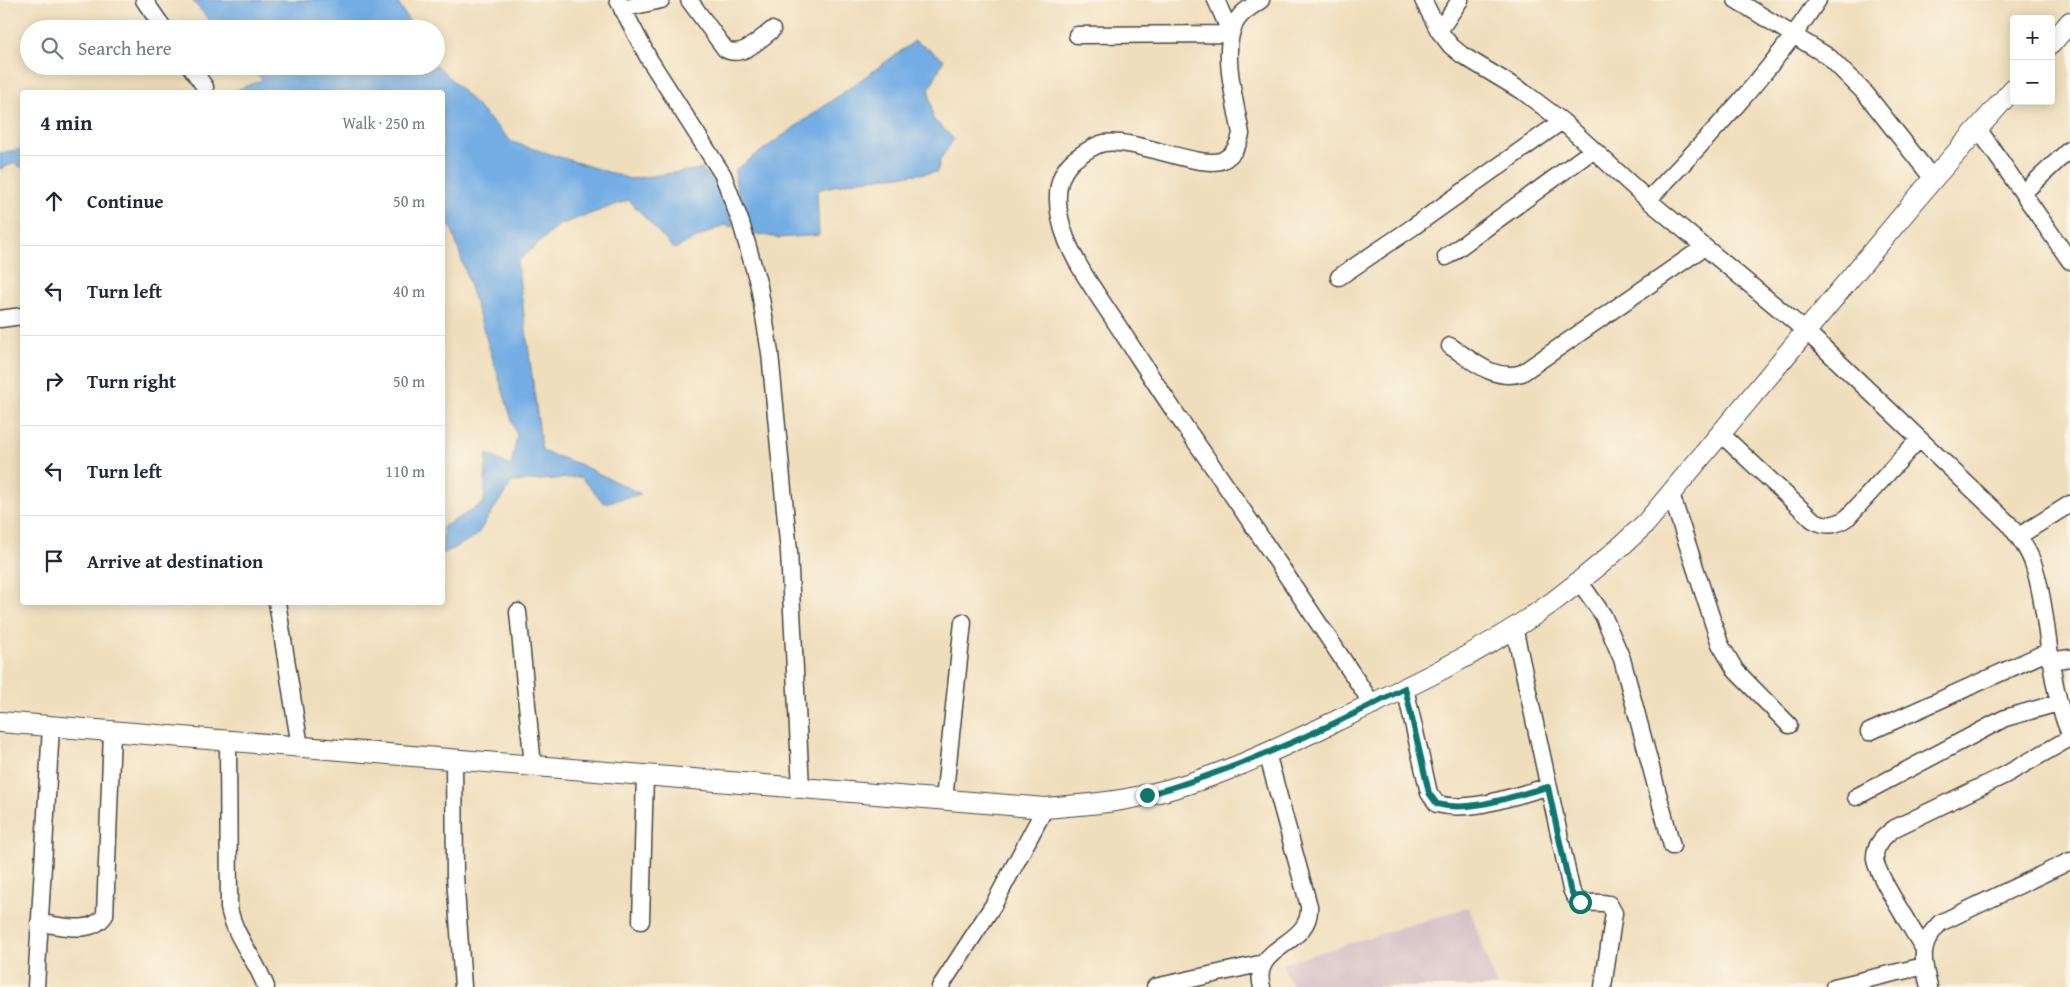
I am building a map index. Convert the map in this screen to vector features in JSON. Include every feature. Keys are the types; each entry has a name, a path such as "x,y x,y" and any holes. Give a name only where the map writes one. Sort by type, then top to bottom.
{"street":[{"path":"144,0 158,20"},
{"path":"661,0 620,4 649,59 723,175 741,224 759,286 770,353 789,552 801,788"},
{"path":"689,0 725,49 731,52 740,52 772,30"},
{"path":"1216,0 1230,34"},
{"path":"1262,0 1239,17 1230,34 1228,54 1241,134 1240,144 1222,160 1206,162 1124,142 1102,143 1073,161 1062,175 1057,196 1060,216 1067,240 1097,294 1166,400 1271,550 1373,705"},
{"path":"1423,0 1439,31 1462,55 1525,92 1562,121 1648,200 1807,332 2008,523 2018,536 2034,566 2049,656 2070,734"},
{"path":"1439,31 1460,0"},
{"path":"1736,0 1829,57 1858,84 1933,179"},
{"path":"1648,200 1716,130 1795,35 1818,0"},
{"path":"2055,39 2070,22"},
{"path":"1077,36 1230,34"},
{"path":"196,75 204,87"},
{"path":"0,722 1045,808 1108,802 1147,795 1203,778 1267,753 1373,705 1445,668 1553,602 1579,581 1641,528 1807,332 1933,179 1979,130 2010,93"},
{"path":"1339,277 1413,228 1562,121"},
{"path":"1979,130 2070,261"},
{"path":"2024,193 2070,149"},
{"path":"1446,256 1593,150"},
{"path":"1450,346 1495,374 1511,377 1522,373 1704,247"},
{"path":"0,319 20,316"},
{"path":"1721,434 1813,520 1822,525 1840,523 1848,518 1919,439"},
{"path":"1671,494 1720,644 1736,671 1789,725"},
{"path":"2018,536 2070,504"},
{"path":"1579,581 1603,615 1622,659 1672,846"},
{"path":"277,605 300,747"},
{"path":"518,612 533,766"},
{"path":"944,800 964,622"},
{"path":"1514,627 1548,787 1574,897 1586,904 1608,904 1614,913 1603,987"},
{"path":"1869,732 2049,656 2070,658"},
{"path":"1405,688 1429,793 1437,804 1452,808 1469,806 1548,787"},
{"path":"1856,797 2005,718 2063,711"},
{"path":"36,987 51,727"},
{"path":"40,923 89,928 99,924 105,915 112,732"},
{"path":"1924,949 1880,874 1875,860 1878,844 1884,836 1895,828 2006,775 2070,738"},
{"path":"228,741 229,908 232,924 243,946 257,965 266,987"},
{"path":"1262,987 1260,979 1264,963 1272,952 1305,928 1310,917 1309,906 1267,753"},
{"path":"454,760 455,876 463,987"},
{"path":"640,922 645,775"},
{"path":"940,987 994,904 1045,808"},
{"path":"1929,987 1924,966 1924,949 1929,936 1940,923 2070,861"},
{"path":"1155,987 1264,963"},
{"path":"1834,987 1924,966"}],"shaded area":[{"path":"1469,907 1497,987 1292,987 1282,964"}],"water":[{"path":"192,0 396,0 408,20 209,20"},
{"path":"915,41 944,59 929,90 933,119 954,139 941,158 937,172 860,180 817,190 819,235 779,238 752,233 736,185 735,170"},
{"path":"445,73 512,142 630,179 702,169 718,186 734,227 724,225 674,249 629,200 559,225 517,262 542,451 579,464 641,494 604,503 581,477 512,482 476,536 445,553 445,526 484,503 487,454 511,466 517,436 452,229 445,220 445,90 236,90 262,80 258,75 445,75"},
{"path":"20,149 20,167 15,163 0,169 0,153"}],"route":[{"path":"1147,795 1211,775 1282,747 1405,688 1429,793 1437,804 1452,808 1469,806 1548,787 1570,889 1574,897 1580,902"}]}
